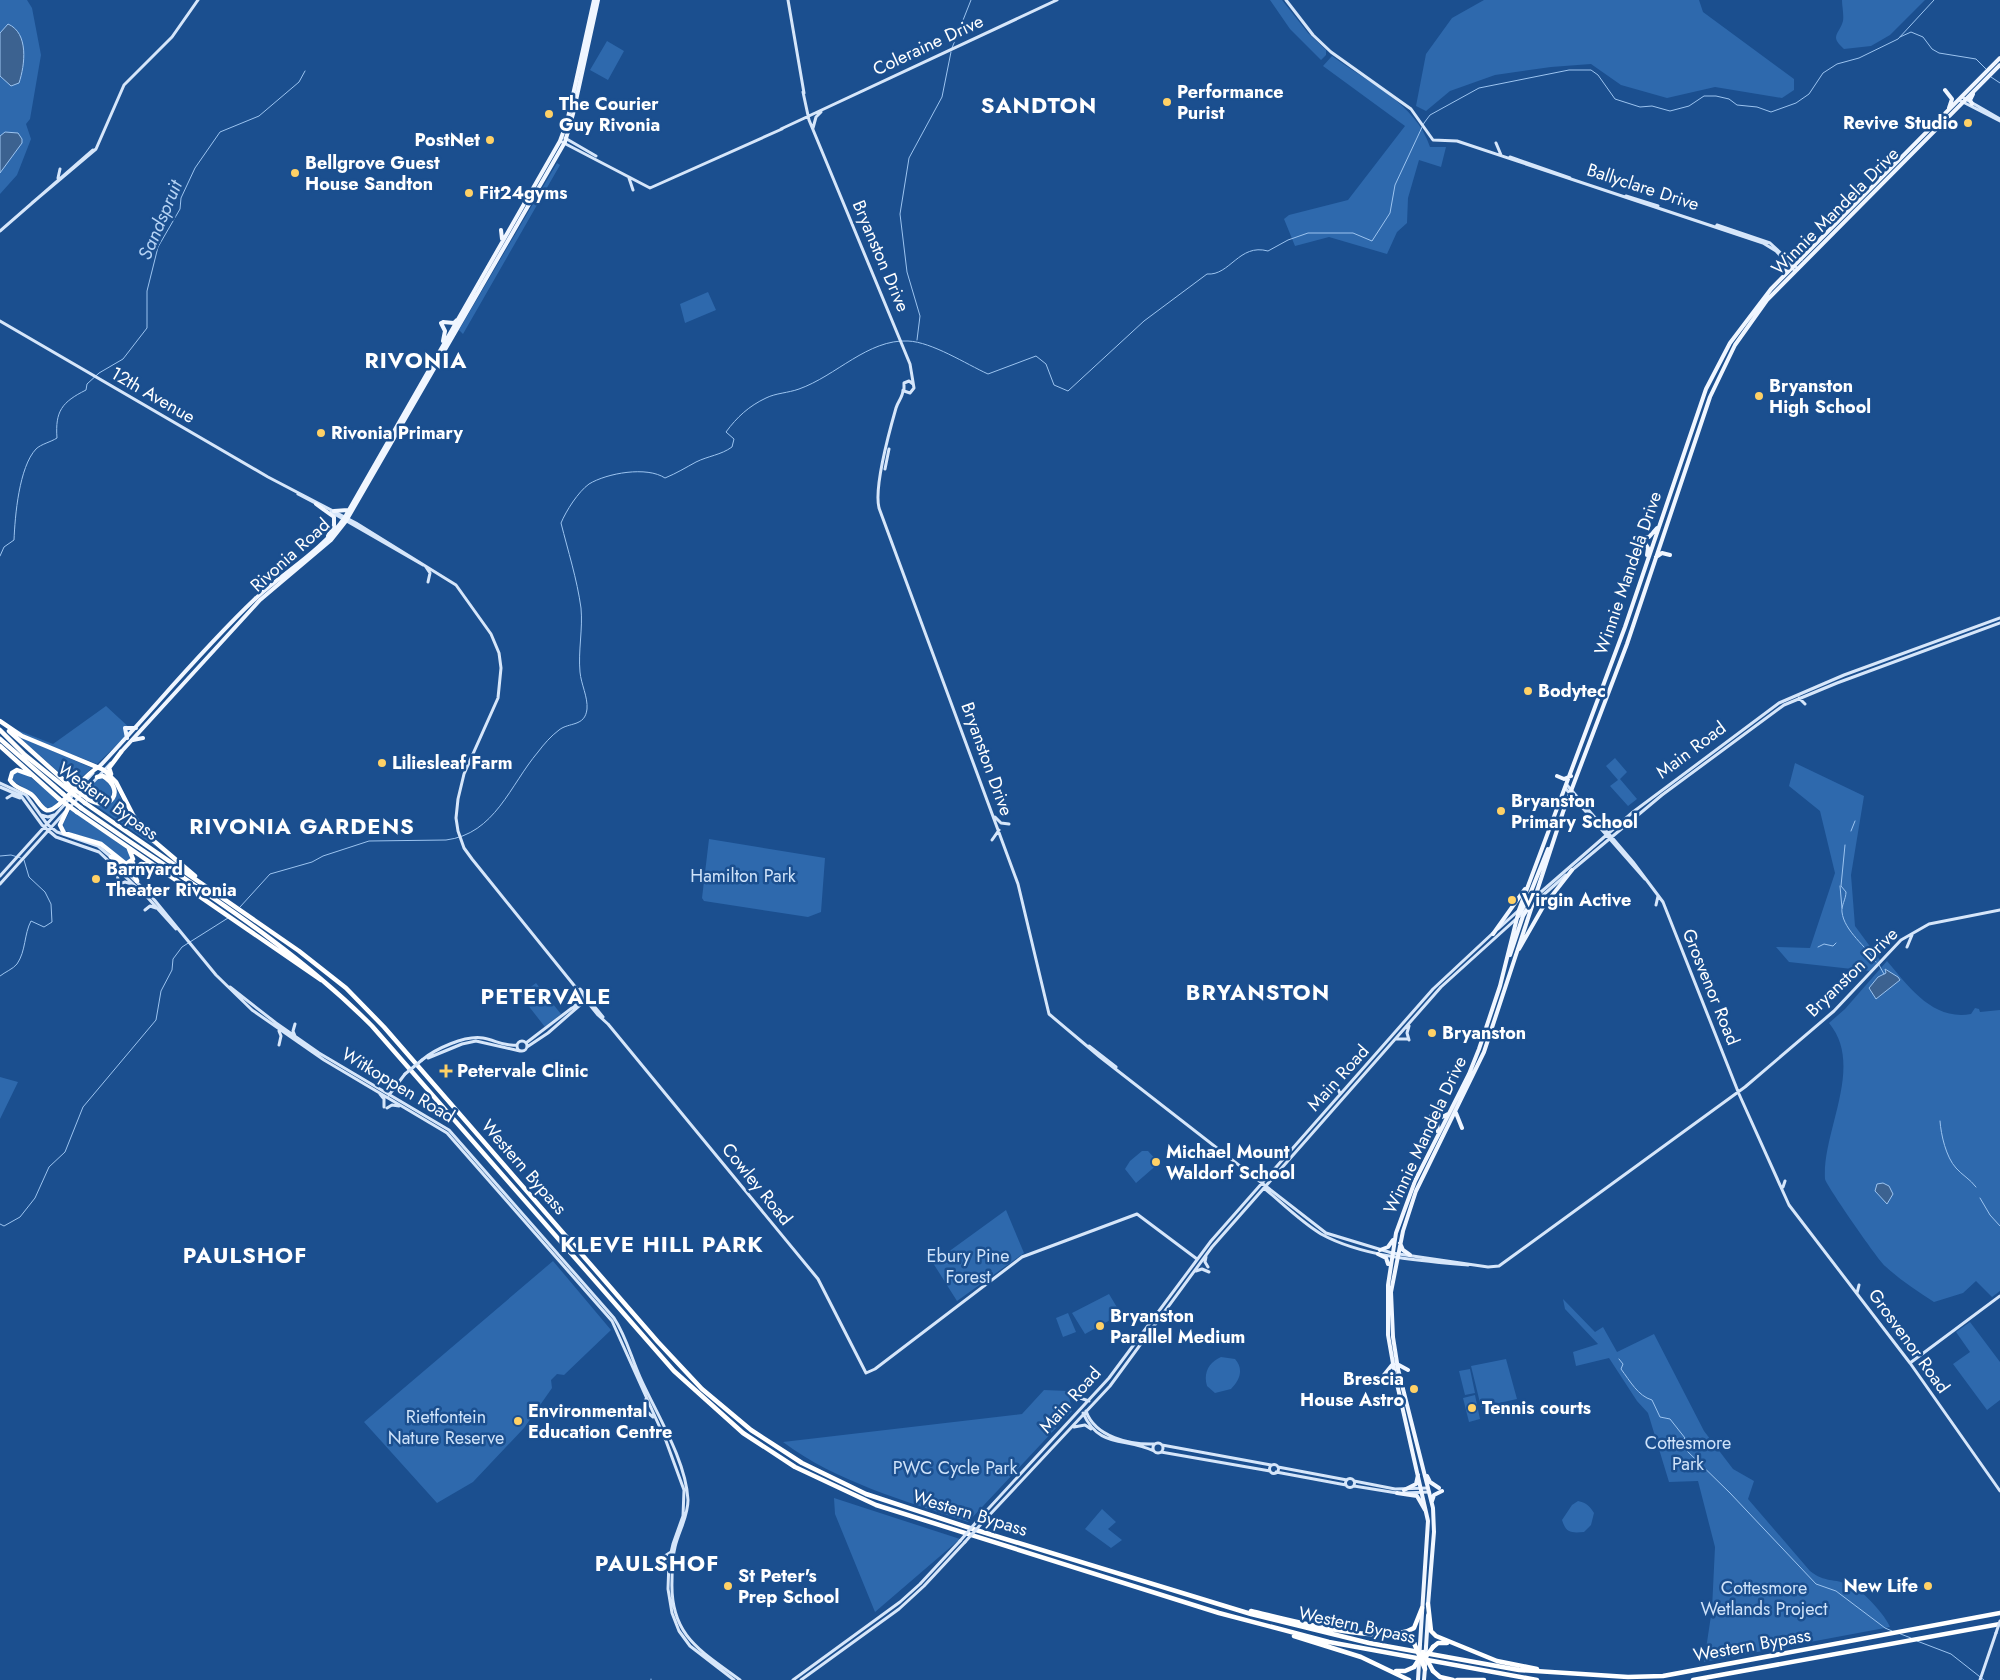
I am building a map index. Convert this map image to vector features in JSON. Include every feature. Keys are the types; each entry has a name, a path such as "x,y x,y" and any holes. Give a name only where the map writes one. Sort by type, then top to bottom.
{"highway":[{"path":"0,721 26,738 99,767 114,780 120,790"},
{"path":"0,721 68,787"},
{"name":"Western Bypass","path":"0,730 25,755 328,973 365,1006 682,1370 702,1389 751,1430 802,1463 880,1500 1286,1624 1369,1643 1520,1670 1593,1676 1663,1676 2000,1613"},
{"name":"Western Bypass","path":"0,739 61,796"},
{"path":"0,746 31,775 134,853 128,872"},
{"path":"120,752 109,770 133,814 148,836 201,881 229,901"},
{"path":"31,775 18,770 12,773 10,780 16,787 32,795 42,808 50,811 55,809 79,782 99,767"},
{"path":"87,801 102,804 108,803 114,797 112,783 103,776 97,777"},
{"path":"68,808 60,825 64,833 100,844 127,864 131,862 133,857 122,843"},
{"name":"Western Bypass","path":"79,810 298,959 336,991 372,1026 674,1371 743,1433 802,1471 876,1505 1219,1613 1329,1642 1537,1680"},
{"path":"122,843 221,908"},
{"path":"111,857 125,867 132,864"},
{"path":"128,872 141,864 150,864 164,872"},
{"path":"137,881 134,873 141,864"},
{"path":"1428,1604 1431,1631 1436,1636 1453,1644 1497,1661 1593,1676"},
{"path":"1223,1605 1328,1629 1354,1633 1406,1632 1414,1628 1422,1608"},
{"path":"1219,1613 1361,1657 1392,1670 1409,1680"},
{"name":"Western Bypass","path":"1692,1680 2000,1623"},
{"path":"1391,1633 1406,1636 1414,1643 1440,1678 1453,1680"},
{"path":"1416,1668 1423,1656 1433,1647 1442,1643 1453,1644"},
{"path":"1423,1644 1422,1663 1425,1669"},
{"path":"1392,1670 1405,1671 1416,1668 1422,1663"},
{"path":"1458,1680 1484,1680"}],"main road":[{"path":"0,231 93,150 124,85 172,37 198,0"},
{"name":"Rivonia Road","path":"0,884 40,838 56,814 255,599 322,543 345,519 349,508 436,357 564,139 594,0"},
{"name":"Rivonia Road","path":"0,876 24,849 47,827 58,820 260,600 331,540 345,519 564,139 598,0"},
{"path":"788,0 808,117"},
{"name":"Coleraine Drive","path":"648,188 656,187 1058,0"},
{"name":"Ballyclare Drive","path":"1286,0 1313,35 1331,52 1416,114 1427,133 1435,141 1453,140 1761,239 1772,244 1786,260"},
{"name":"Winnie Mandela Drive","path":"1423,1644 1422,1608 1428,1522 1419,1472 1397,1386 1391,1304 1396,1233 1408,1198 1479,1049 1504,970 1519,910 1566,787 1646,565 1702,400 1717,367 1750,314 1786,273 1795,268 1801,259 1947,112 1980,84 2000,58"},
{"name":"Winnie Mandela Drive","path":"1423,1644 1434,1532 1431,1502 1395,1364 1386,1320 1389,1271 1416,1191 1482,1058 1556,830 1627,644 1720,373 1755,314 1795,268 1988,74 2000,65"},
{"path":"1972,104 1970,98 1980,84"},
{"path":"1945,90 1952,101 1947,112"},
{"path":"1962,100 2000,120"},
{"path":"1962,100 2000,120"},
{"path":"813,128 816,117 823,109"},
{"name":"Bryanston Drive","path":"808,117 912,370 914,390 903,397 898,408 880,487"},
{"name":"Bryanston Drive","path":"808,117 823,152"},
{"path":"32,203 89,157 100,144 106,126"},
{"path":"564,139 648,188"},
{"path":"564,139 648,188"},
{"path":"1496,144 1502,155"},
{"name":"Ballyclare Drive","path":"1472,146 1763,243 1774,249 1795,268"},
{"path":"58,179 60,169"},
{"path":"629,178 632,190"},
{"path":"496,255 503,238 502,230 512,226"},
{"path":"1786,273 1786,260 1801,259"},
{"path":"436,357 445,334 442,322 454,323 458,319"},
{"name":"12th Avenue","path":"0,321 454,583 491,634 500,660 501,680 496,706 462,779 458,799 456,822 464,848 476,864"},
{"path":"912,370 905,382 913,384"},
{"name":"Bryanston Drive","path":"905,382 894,419 878,503 881,516 1018,884 1048,1011 1074,1036 1323,1234 1394,1255 1478,1266 1494,1267 1502,1264 1739,1093 1834,1011 1894,945 1913,932 1933,923 2000,910"},
{"path":"903,390 909,393"},
{"name":"12th Avenue","path":"293,490 334,511 454,583"},
{"path":"316,504 335,519 333,527 322,543"},
{"path":"334,511 345,512 349,508"},
{"path":"1636,538 1651,536 1659,525"},
{"path":"1645,543 1648,549 1646,565"},
{"path":"1656,557 1662,553 1670,555"},
{"path":"426,567 430,573 428,582"},
{"name":"Main Road","path":"1535,897 1614,827 1779,702 1853,672 2000,618"},
{"name":"Main Road","path":"801,1680 899,1609 924,1586 1070,1430 1117,1377 1200,1263 1262,1185 1446,975 1519,910 1532,904 1610,837 1766,716 1798,698 2000,623"},
{"path":"1798,698 1803,700 1805,704"},
{"path":"127,738 125,728 136,728"},
{"path":"132,740 143,738"},
{"path":"1557,776 1564,779 1570,776"},
{"name":"Witkoppen Road","path":"0,783 23,793 39,813 47,827 59,834 96,845 111,857 152,897 187,941"},
{"name":"Witkoppen Road","path":"0,787 17,794 25,801 56,837 93,848 115,867 164,915 240,1000 449,1135 612,1322 622,1338 678,1468 685,1498 683,1516 671,1552 669,1574 672,1613 691,1645 734,1680"},
{"name":"Grosvenor Road","path":"1566,787 1600,823 1607,834"},
{"name":"Grosvenor Road","path":"1570,790 1659,895 1739,1093 1792,1210 1910,1362 2000,1491"},
{"path":"6,798 14,795 25,801"},
{"path":"39,813 48,817 56,814"},
{"path":"993,815 1000,822 1009,824"},
{"path":"58,820 55,827 59,834"},
{"path":"1600,823 1606,828 1614,827"},
{"path":"992,840 999,830"},
{"path":"1504,970 1556,830"},
{"path":"40,838 47,835 56,837"},
{"name":"Cowley Road","path":"476,864 598,1015 609,1025"},
{"path":"112,890 118,879 115,867"},
{"path":"1513,961 1542,907 1572,870"},
{"path":"1493,934 1530,880"},
{"path":"117,885 126,882 139,889"},
{"path":"1656,905 1659,895"},
{"path":"1518,917 1535,897"},
{"path":"145,910 151,906 164,915"},
{"name":"Main Road","path":"793,1680 900,1602 920,1584 1090,1400 1127,1356 1196,1260 1256,1191 1270,1181 1451,976 1518,917"},
{"path":"1906,947 1908,939 1913,932"},
{"name":"Cowley Road","path":"560,966 818,1280 866,1373 875,1369 1022,1257 1137,1214 1196,1260"},
{"path":"577,1005 580,996 578,989"},
{"path":"422,1060 471,1041 525,1051 527,1045 548,1033 586,998"},
{"path":"577,1005 587,1005 598,1015"},
{"path":"1479,1049 1483,1047 1496,1013"},
{"path":"1395,1040 1409,1040 1407,1033 1411,1021"},
{"path":"276,1025 286,1028 294,1024 293,1033 301,1041"},
{"path":"276,1025 281,1035 280,1043 289,1039 296,1042"},
{"name":"Witkoppen Road","path":"276,1025 296,1042 378,1092 435,1120 456,1136 592,1292 621,1330 674,1451 686,1485 688,1500 686,1517 675,1547 672,1596 676,1619 687,1640"},
{"path":"390,1097 405,1074 422,1060 469,1038 482,1038 508,1045 518,1045 521,1042 527,1045"},
{"path":"518,1045 520,1050"},
{"path":"1339,1097 1338,1087 1350,1091"},
{"path":"378,1092 384,1099 385,1108 395,1104 411,1111"},
{"path":"1456,1113 1462,1128"},
{"path":"1438,1134 1437,1122 1432,1116 1442,1117 1448,1114"},
{"name":"Grosvenor Road","path":"1769,1160 1792,1210"},
{"path":"1254,1178 1258,1184 1256,1191"},
{"path":"1270,1181 1271,1190"},
{"path":"1782,1187 1785,1181"},
{"name":"Bryanston Drive","path":"1262,1185 1326,1233 1379,1252"},
{"path":"1389,1271 1387,1259 1379,1252 1389,1246 1396,1233"},
{"path":"1400,1240 1402,1250 1410,1256"},
{"path":"1193,1274 1202,1269 1209,1270 1205,1262 1207,1254"},
{"name":"Bryanston Drive","path":"1394,1255 1478,1266"},
{"path":"1196,1260 1200,1263"},
{"path":"1857,1293 1859,1285"},
{"path":"1910,1362 2000,1296"},
{"path":"1397,1386 1384,1376 1395,1364 1408,1370"},
{"path":"646,1397 645,1405 638,1414 650,1413 660,1427"},
{"path":"1080,1398 1090,1400"},
{"path":"1090,1420 1094,1404"},
{"path":"1083,1407 1099,1436"},
{"path":"1085,1413 1101,1431 1113,1437 1162,1445 1182,1454 1346,1485 1350,1488 1354,1486 1419,1498 1428,1522"},
{"path":"1070,1430 1085,1425 1099,1436 1111,1441 1154,1451 1161,1452 1177,1449 1271,1465 1275,1464 1278,1467 1404,1490 1429,1490"},
{"path":"1154,1451 1155,1444"},
{"path":"1161,1452 1162,1445"},
{"path":"1177,1449 1182,1454"},
{"path":"1191,1452 1206,1458"},
{"path":"1422,1463 1430,1482 1440,1489 1434,1495 1431,1502"},
{"path":"1270,1471 1271,1465"},
{"path":"1276,1472 1278,1467"},
{"path":"1404,1490 1416,1484 1419,1472"},
{"path":"1346,1485 1347,1480"},
{"path":"1354,1481 1354,1486"},
{"path":"1397,1493 1423,1490"},
{"path":"669,1574 666,1564 657,1562 671,1552"},
{"path":"1980,1680 2000,1623"},
{"name":"Witkoppen Road","path":"691,1645 740,1680"},
{"path":"1423,1656 1424,1680"},
{"path":"1416,1668 1418,1680"}],"green space":[{"path":"0,0 27,0 32,8 41,55 30,119 26,124 31,139 17,175 0,194"},
{"path":"1270,0 1282,0 1308,33 1326,50 1326,55 1321,60 1290,29"},
{"path":"1484,0 1699,0 1703,12 1794,79 1794,90 1782,98 1715,87 1667,98 1621,85 1591,64 1551,67 1495,75 1450,91 1426,111 1416,106 1426,54 1452,18"},
{"path":"1842,0 1925,0 1890,35 1871,46 1844,49 1839,45 1836,38 1843,21"},
{"path":"607,41 624,51 608,80 590,70"},
{"path":"1332,56 1402,106 1414,118 1430,147 1446,147 1441,167 1419,160 1408,198 1407,223 1397,232 1387,254 1329,237 1295,246 1284,219 1289,215 1348,200 1405,126 1323,66"},
{"path":"557,163 560,165 463,334 459,330"},
{"path":"708,292 716,310 685,323 680,304"},
{"path":"106,706 132,730 97,764 27,737 12,728 53,744"},
{"path":"18,736 92,768 73,785"},
{"path":"1615,758 1627,772 1620,779 1637,799 1628,806 1610,786 1618,780 1606,766"},
{"path":"1795,763 1864,796 1851,875 1855,926 1880,960 1870,971 1789,962 1776,947 1810,948 1835,873 1820,811 1789,786"},
{"path":"21,770 59,800 53,807 46,808 36,795 13,781 13,774"},
{"path":"99,778 105,780 112,788 111,798 103,802 94,800 85,793"},
{"path":"116,788 131,819 156,847 95,805 106,805 112,802"},
{"path":"71,809 125,848 129,852 131,859 125,862 101,842 65,831 63,824"},
{"name":"Hamilton Park","path":"709,839 825,858 821,912 808,917 704,901 702,898"},
{"path":"1887,961 1923,1000 1945,1012 1957,1015 1971,1014 1975,1008 1979,1009 1980,1012 2000,1010 2000,1291 1992,1297 1976,1281 1963,1293 1934,1302 1909,1285 1880,1261 1825,1179 1829,1140 1843,1079 1843,1059 1839,1040 1829,1023 1845,1009"},
{"path":"536,983 561,1014 545,1027 520,995"},
{"path":"0,1077 18,1082 0,1119"},
{"path":"1142,1151 1148,1151 1159,1163 1136,1183 1125,1169 1130,1161"},
{"name":"Ebury Pine Forest","path":"1006,1210 1024,1253 957,1301 933,1263"},
{"name":"Rietfontein Nature Reserve","path":"553,1261 611,1330 564,1375 557,1374 551,1380 552,1388 524,1428 473,1482 437,1503 364,1422"},
{"path":"1109,1294 1121,1314 1085,1334 1072,1313"},
{"name":"Cottesmore Wetlands Project","path":"1563,1299 1595,1332 1603,1327 1617,1352 1654,1334 1704,1431 1733,1469 1754,1481 1748,1499 1810,1571 1825,1579 1844,1583 1861,1592 1884,1616 1890,1627 1704,1662 1712,1609 1715,1547 1698,1481 1669,1482 1648,1413 1637,1401 1609,1358 1576,1366 1573,1352 1598,1344 1565,1309"},
{"path":"1068,1313 1076,1332 1063,1337 1056,1318"},
{"path":"1970,1322 2000,1362 2000,1400 1987,1410 1953,1364 1970,1352 1956,1332"},
{"path":"1221,1357 1235,1359 1238,1363 1240,1374 1237,1382 1231,1389 1215,1393 1207,1386 1206,1377 1210,1365"},
{"path":"1506,1359 1517,1399 1481,1407 1471,1366"},
{"path":"1470,1369 1475,1393 1465,1395 1459,1371"},
{"name":"PWC Cycle Park","path":"1044,1390 1068,1391 1072,1411 968,1522 896,1498 848,1479 804,1456 783,1442 1022,1414"},
{"name":"Tennis courts","path":"1475,1395 1480,1419 1469,1422 1463,1398"},
{"name":"PWC Cycle Park","path":"834,1498 960,1539 875,1612 835,1514"},
{"path":"1578,1501 1591,1508 1594,1513 1591,1525 1584,1532 1567,1530 1562,1520 1572,1505"},
{"path":"1102,1509 1116,1522 1108,1529 1122,1540 1111,1548 1085,1529"}],"shaded area":[{"path":"8,24 15,28 19,34 24,50 23,67 19,83 11,86 0,76 0,33"},
{"path":"5,132 18,133 22,143 0,173 0,136"},
{"path":"1885,969 1900,980 1876,999 1869,988 1878,977 1886,973"},
{"path":"1883,1183 1889,1186 1893,1194 1887,1204 1875,1191 1877,1184"}],"waterway":[{"path":"952,48 971,0"},
{"path":"240,907 270,874 312,862 323,856 369,841 446,840 463,836 477,828 500,806 550,737 559,730 583,719 586,715 587,704 580,672 581,608 561,523 573,502 589,484 606,477 627,472 648,472 665,478 701,460 723,452 732,447 734,439 726,432 749,408 770,396 813,383 852,359 879,346 893,342 908,341 928,345 988,374 1036,356 1046,364 1054,385 1068,391 1144,321 1207,274 1222,270 1242,255 1258,250 1268,251 1288,240 1308,233 1353,233 1372,241 1390,213 1395,185 1424,123 1430,115 1479,88 1569,70 1591,70 1598,75 1615,99 1640,107 1652,106 1670,111 1689,106 1704,96 1716,96 1729,99 1737,105 1757,107 1771,112 1796,103 1809,94 1823,73 1837,64 1859,58 1898,39 1934,0"},
{"path":"1900,37 1911,32 1923,37 1932,49 1939,53 1976,59 1986,69"},
{"path":"917,340 920,316 907,272 900,214 909,158 942,97 951,52"},
{"name":"Sandspruit","path":"0,556 4,547 14,540 19,492 30,457 38,447 57,438 57,421 66,403 86,390 87,384 99,373 123,359 147,328 147,291 158,247 180,209 181,198 195,168 220,132 259,116 299,82 305,71"},
{"path":"1991,77 2000,83"},
{"path":"1851,831 1855,821"},
{"path":"1845,845 1841,886 1846,892 1842,910 1844,919 1851,932 1876,962"},
{"name":"Sandspruit","path":"0,856 11,855 21,858"},
{"name":"Sandspruit","path":"0,976 15,966 20,959 31,921 44,927 52,922 51,904 45,892 29,877 24,860"},
{"path":"1840,886 1842,908"},
{"path":"0,1224 4,1226 20,1217 35,1198 49,1167 65,1152 83,1107 156,1020 161,991 172,970 173,959 182,947 228,918"},
{"path":"1818,947 1824,944 1833,946 1836,943"},
{"path":"1879,965 1884,974"},
{"path":"1940,1121 1949,1158 1956,1168 1976,1187"},
{"path":"1980,1198 1990,1215 2000,1226"},
{"path":"1619,1359 1623,1364 1621,1369 1635,1388 1652,1400 1660,1417 1670,1419 1685,1438 1681,1441 1684,1448 1730,1493 1816,1584 1836,1591 1885,1628 1892,1631"},
{"path":"1898,1633 1911,1638"},
{"path":"1917,1641 1951,1654 1984,1680"}],"place":[{"name":"Performance Purist","path":"1167,102"},
{"name":"The Courier Guy Rivonia","path":"549,114"},
{"name":"Revive Studio","path":"1968,123"},
{"name":"PostNet","path":"490,140"},
{"name":"Bellgrove Guest House Sandton","path":"295,173"},
{"name":"Fit24gyms","path":"469,193"},
{"name":"Bryanston High School","path":"1759,396"},
{"name":"Rivonia Primary","path":"321,433"},
{"name":"Bodytec","path":"1528,691"},
{"name":"Liliesleaf Farm","path":"382,763"},
{"name":"Bryanston Primary School","path":"1501,811"},
{"name":"Barnyard Theater Rivonia","path":"96,879"},
{"name":"Virgin Active","path":"1512,900"},
{"name":"Bryanston","path":"1432,1033"},
{"name":"Petervale Clinic","path":"446,1071"},
{"name":"Michael Mount Waldorf School","path":"1156,1162"},
{"name":"Bryanston Parallel Medium","path":"1100,1326"},
{"name":"Brescia House Astro","path":"1414,1389"},
{"name":"Tennis courts","path":"1472,1408"},
{"name":"Environmental Education Centre","path":"518,1421"},
{"name":"St Peter's Prep School","path":"728,1586"},
{"name":"New Life","path":"1928,1586"}],"district":[{"name":"SANDTON","path":"1039,105"},
{"name":"RIVONIA","path":"416,360"},
{"name":"RIVONIA GARDENS","path":"302,826"},
{"name":"BRYANSTON","path":"1258,992"},
{"name":"PETERVALE","path":"546,996"},
{"name":"KLEVE HILL PARK","path":"662,1244"},
{"name":"PAULSHOF","path":"245,1255"},
{"name":"PAULSHOF","path":"657,1563"}],"park label":[{"name":"Cottesmore Park","path":"1688,1454"}]}
